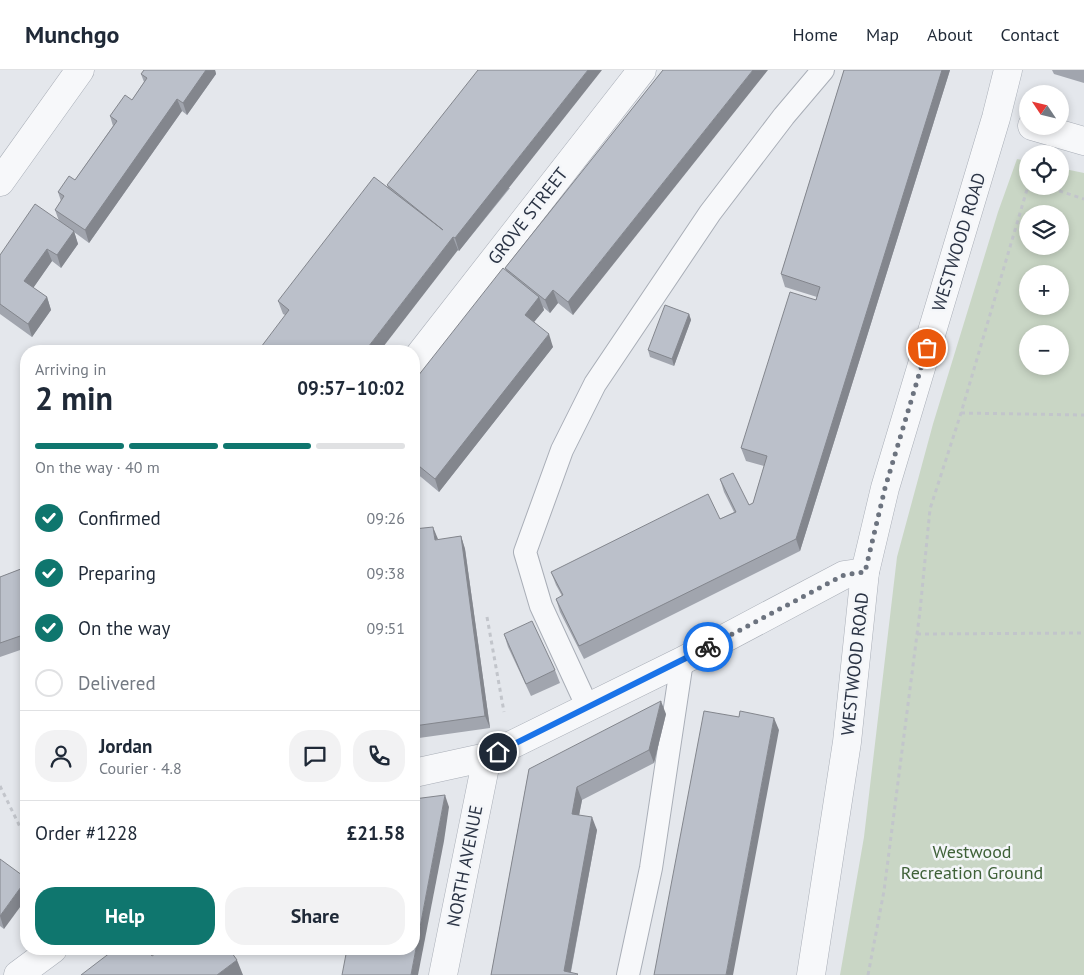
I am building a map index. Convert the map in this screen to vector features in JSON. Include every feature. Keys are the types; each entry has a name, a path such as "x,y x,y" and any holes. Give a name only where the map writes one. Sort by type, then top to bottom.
{"street":[{"path":"0,182 80,70"},
{"name":"GROVE STREET","path":"420,354 642,70"},
{"name":"WESTWOOD ROAD","path":"811,975 847,742 865,572 885,488 996,118 1008,70"},
{"path":"996,118 1019,123"},
{"path":"1063,135 1084,141"},
{"path":"420,772 498,752 682,661 844,575 865,572"},
{"name":"NORTH AVENUE","path":"443,975 498,752"},
{"path":"18,975 45,955"}],"lane":[{"path":"588,708 541,606 525,552 562,450 595,384 700,228 784,116 822,70"},
{"path":"628,975 651,868 682,661"}],"path":[{"path":"1069,194 1084,199"},
{"path":"868,975 884,891 917,634 930,509 961,413 1025,195"},
{"path":"961,413 1084,415"},
{"path":"487,616 498,752"},
{"path":"917,634 1084,633"},
{"path":"0,786 20,827"}],"green space":[{"name":"Westwood Recreation Ground","path":"1017,159 1019,159 1019,195 1069,195 1069,170 1084,173 1084,975 840,975 864,837 897,557 933,424 998,212"}],"building":[{"path":"144,70 206,70 183,103 177,99 85,230 55,210 64,196 58,192 69,176 75,180 117,121 110,116 125,95 132,100 147,78 141,74"},
{"path":"478,70 588,70 455,238 453,237 370,345 263,345 289,310 278,301 374,177 443,230 387,185"},
{"path":"663,70 753,70 568,302 553,290 545,300 505,268"},
{"path":"844,70 942,70 796,539 579,646 556,599 563,595 551,572 708,494 720,519 736,512 720,479 733,473 749,505 753,503 767,456 741,448 790,292 816,300 820,287 781,274"},
{"path":"35,204 74,231 57,255 47,249 24,281 47,297 28,324 0,304 0,255"},
{"path":"503,268 539,297 525,315 549,334 435,479 420,467 420,373"},
{"path":"665,305 689,314 672,359 648,350"},
{"path":"433,527 435,540 461,536 485,716 420,725 420,528"},
{"path":"20,569 20,636 0,643 0,577"},
{"path":"532,621 555,670 526,684 504,634"},
{"path":"661,701 649,750 577,787 572,814 592,817 564,971 578,974 491,975 529,769"},
{"path":"704,711 739,717 740,711 774,718 726,975 654,975"},
{"path":"445,795 420,927 420,798"},
{"path":"0,859 20,874 20,888 0,916"},
{"path":"107,955 233,955 237,960 217,975 81,975"},
{"path":"346,955 415,955 411,975 342,975"}],"way so far":[{"path":"708,647 844,575 865,572 885,488 927,348"}],"route":[{"path":"498,752 708,647"}]}
